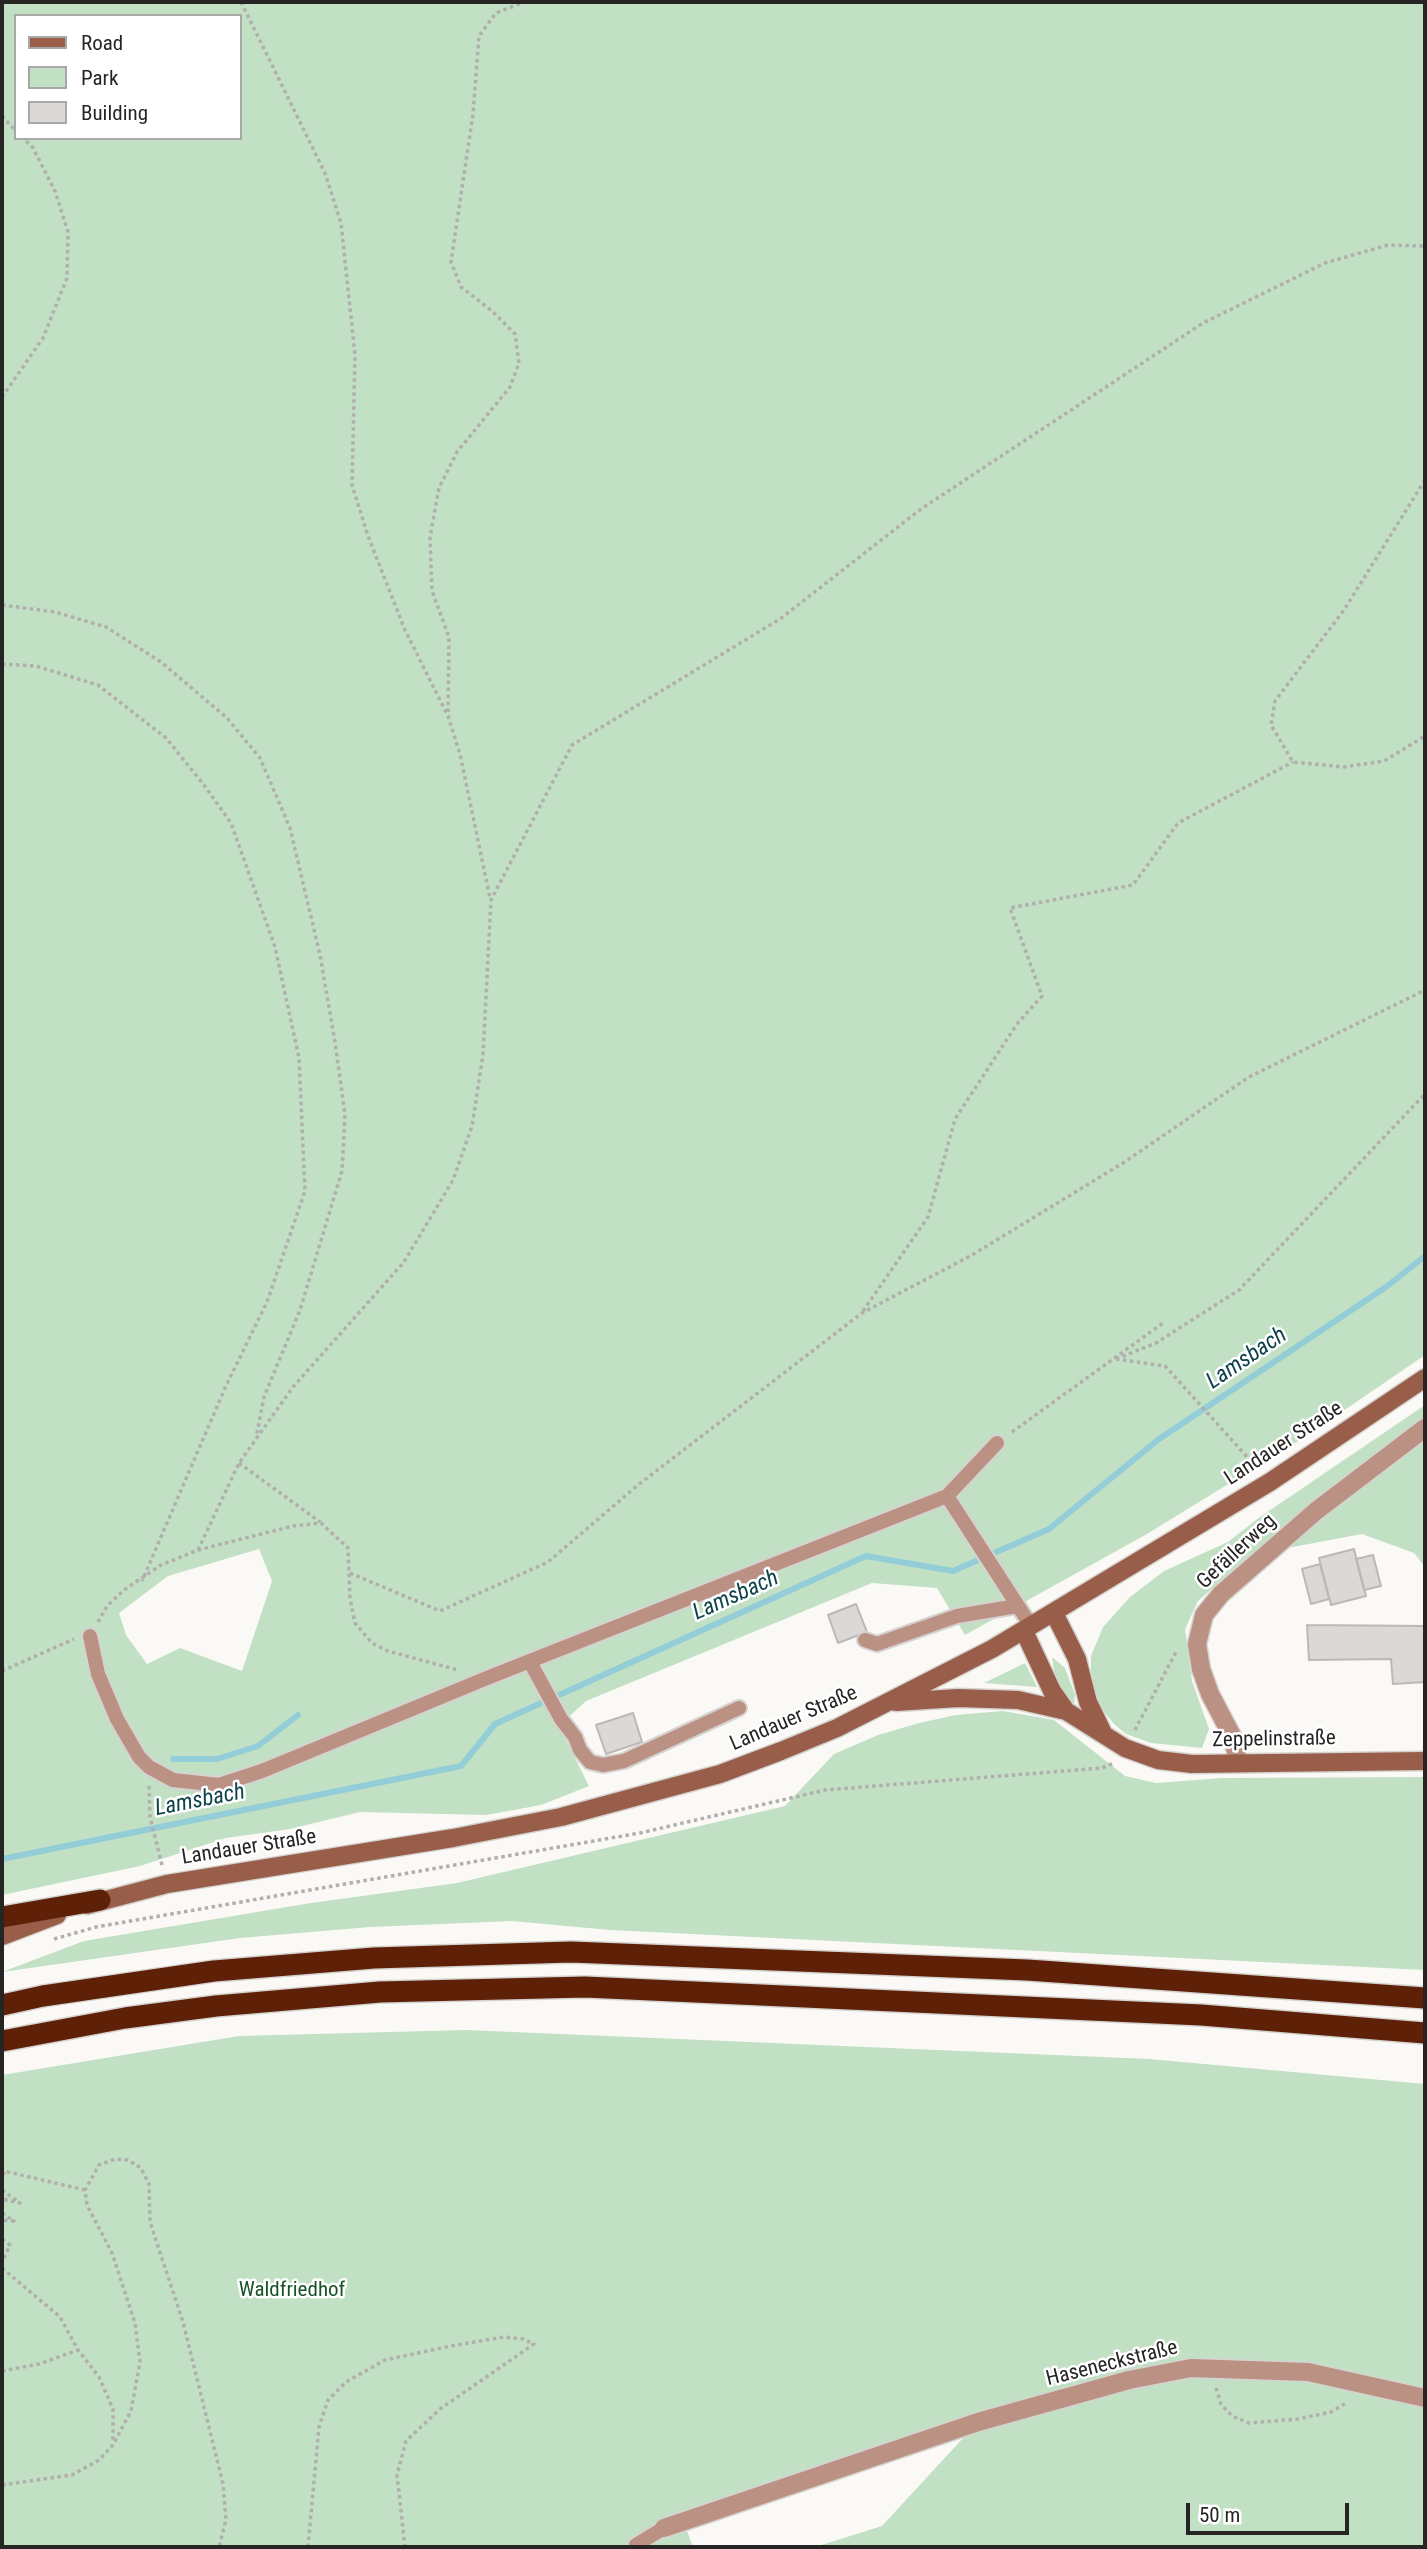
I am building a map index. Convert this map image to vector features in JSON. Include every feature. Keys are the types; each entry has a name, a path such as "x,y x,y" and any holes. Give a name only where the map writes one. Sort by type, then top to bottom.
{"highway":[{"path":"2,1917 100,1900"},
{"path":"2,2005 55,1994 214,1971 374,1958 571,1952 1027,1970 1425,1998"},
{"path":"2,2042 125,2018 216,2006 380,1992 585,1987 1201,2015 1425,2033"}],"main road":[{"name":"Landauer Straße","path":"2,1936 100,1900 242,1871 453,1838 643,1797 720,1774 781,1751 889,1703 1054,1613 1270,1482 1425,1378"},
{"path":"1054,1613 1077,1660 1088,1702 1102,1731"},
{"path":"1028,1628 1052,1691 1066,1711"},
{"path":"889,1703 958,1698 1018,1700 1066,1711"},
{"name":"Zeppelinstraße","path":"1066,1711 1102,1731 1125,1748 1158,1760 1192,1764 1425,1761"}],"street":[{"name":"Gefällerweg","path":"1199,1628 1221,1594 1253,1565 1370,1466 1425,1427"},
{"path":"1199,1628 1197,1644 1201,1669 1210,1694 1232,1735 1239,1763"},
{"name":"Haseneckstraße","path":"664,2528 978,2422 1129,2380 1191,2368 1308,2372 1425,2398"}],"lane":[{"path":"90,1636 98,1674 117,1719 139,1757 149,1767 173,1780 219,1785 262,1771 487,1678 947,1496 997,1443"},
{"path":"947,1496 1017,1606 1028,1628"},
{"path":"865,1640 877,1644 957,1616 1017,1606"},
{"path":"530,1662 561,1719 575,1737 580,1751 590,1762 603,1765 624,1761 739,1708"},
{"path":"636,2545 664,2528"}],"path":[{"path":"198,1550 239,1463 293,1387 404,1262 453,1180 472,1126 483,1055 491,900 460,754 448,716 405,630 368,537 352,485 355,355 341,223 324,173 240,2"},
{"path":"448,716 449,637 432,591 430,537 437,501 457,452 510,387 519,363 515,334 492,311 461,287 451,262 473,114 480,36 496,13 524,2"},
{"path":"2,116 14,129"},
{"path":"2,397 43,338 67,278 68,232 55,191 33,148 25,140"},
{"path":"491,900 572,745 780,619 921,509 1203,323 1325,263 1388,245 1425,246"},
{"path":"1293,762 1271,725 1275,701 1344,610 1425,480"},
{"path":"2,605 55,612 106,626 161,662 227,718 260,758 290,828 320,955 335,1042 345,1115 342,1171 300,1310 264,1397 256,1440"},
{"path":"2,664 36,666 97,685 166,738 204,785 231,823 275,947 299,1058 305,1191 267,1302 225,1388 142,1581 161,1565 198,1550 293,1526 321,1523"},
{"path":"862,1313 928,1217 955,1119 1017,1024 1042,996 1010,908 1133,885 1178,823 1293,762 1344,767 1384,761 1425,736"},
{"path":"350,1573 440,1611 548,1562 638,1485 862,1313 984,1248 1123,1163 1249,1077 1425,990"},
{"path":"1115,1359 1156,1343 1239,1290 1425,1094"},
{"path":"997,1443 1163,1323"},
{"path":"1115,1359 1165,1366 1239,1450"},
{"path":"239,1463 321,1523 348,1548 350,1598 355,1623 372,1643 388,1651 487,1678"},
{"path":"43,1942 96,1927 640,1833 825,1790 1111,1766 1125,1748 1181,1642 1199,1628"},
{"path":"2,1671 41,1652"},
{"path":"149,1767 150,1817 159,1852"},
{"path":"2,2485 72,2475 99,2460 113,2445 131,2411 140,2362 135,2323 111,2253 87,2205 85,2190 99,2165 115,2159 128,2160 141,2168 149,2184 150,2222 183,2322 223,2484 226,2520 219,2547"},
{"path":"2,2182 4,2171 85,2190"},
{"path":"2,2190 20,2203 2,2199"},
{"path":"2,2213 13,2221 2,2220"},
{"path":"2,2239 10,2245 2,2262"},
{"path":"2,2268 60,2317 78,2350 99,2376 113,2409 113,2445"},
{"path":"308,2547 319,2427 328,2400 346,2382 385,2360 451,2346 503,2337 523,2339 534,2344 440,2409 406,2441 397,2475 405,2547"},
{"path":"2,2371 38,2364 78,2350"},
{"path":"1216,2368 1214,2385 1221,2403 1232,2416 1249,2423 1298,2419 1331,2412 1373,2386"}],"green space":[{"path":"2,2 1425,2 1425,1355 1308,1435 1147,1534 965,1635 937,1588 872,1583 586,1701 559,1726 589,1786 541,1805 486,1815 360,1812 290,1829 226,1838 140,1866 2,1895","holes":["259,1549 272,1581 242,1671 180,1648 147,1664 126,1635 119,1613 168,1576"]},
{"path":"1425,1405 1425,1567 1414,1553 1362,1534 1250,1555 1198,1601 1185,1629 1192,1681 1209,1729 1202,1748 1151,1743 1126,1734 1114,1724 1099,1706 1091,1683 1091,1656 1103,1627 1130,1597 1164,1571 1228,1542 1260,1517"},
{"path":"1052,1657 1065,1668 1075,1695 1074,1705 1056,1682"},
{"path":"1025,1663 1037,1687 984,1683"},
{"path":"1003,1711 1054,1720 1125,1776 1156,1783 1222,1778 1425,1777 1425,1970 610,1930 512,1921 370,1927 240,1938 2,1972 84,1941 311,1903 457,1883 785,1806 834,1754 878,1735 919,1723 956,1715"},
{"name":"Waldfriedhof","path":"466,2030 1149,2059 1425,2084 1425,2547 815,2547 882,2526 976,2424 684,2523 693,2547 2,2547 2,2075 239,2036"}],"building":[{"path":"1354,1549 1366,1596 1331,1605 1319,1558"},
{"path":"1373,1555 1381,1586 1364,1590 1356,1559"},
{"path":"1320,1564 1329,1599 1311,1604 1302,1569"},
{"path":"856,1604 867,1632 838,1643 828,1615"},
{"path":"1307,1625 1425,1626 1425,1682 1393,1684 1391,1659 1309,1660"},
{"path":"633,1713 642,1742 606,1754 596,1725"}],"waterway":[{"name":"Lamsbach","path":"2,1859 461,1766 495,1724 866,1556 953,1571 1049,1529 1159,1439 1386,1287 1425,1256"},
{"path":"173,1759 217,1759 258,1746 298,1715"}]}
